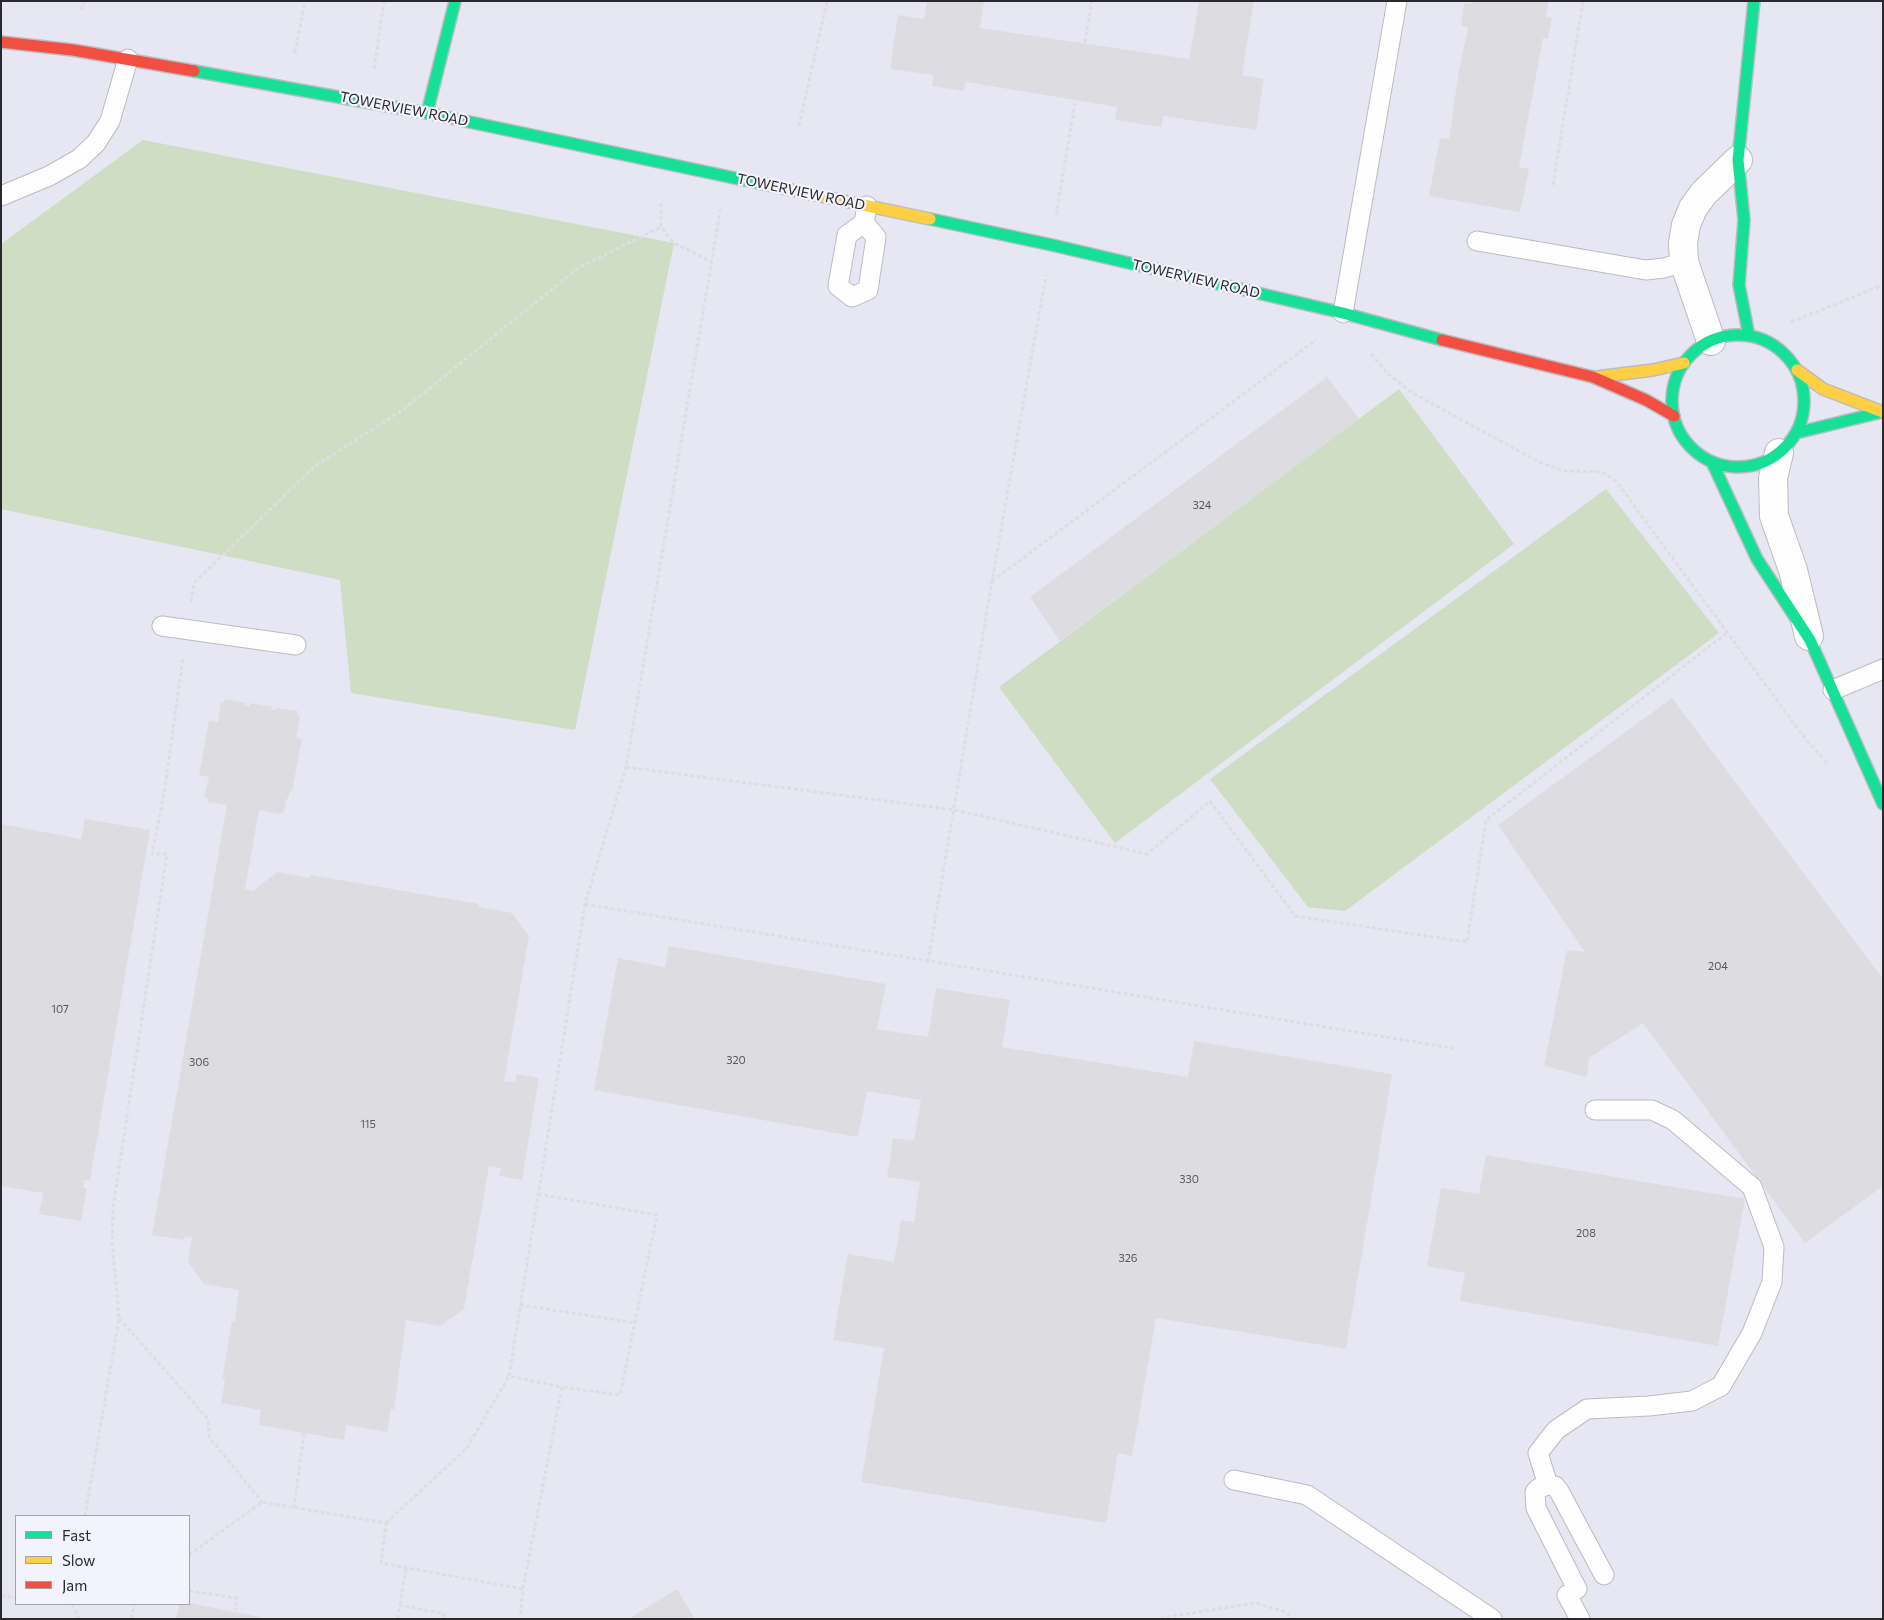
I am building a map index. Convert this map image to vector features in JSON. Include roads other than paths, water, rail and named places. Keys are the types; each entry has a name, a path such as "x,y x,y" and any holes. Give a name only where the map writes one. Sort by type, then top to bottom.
{"street":[{"path":"427,113 455,1"},
{"path":"1749,336 1739,286 1744,220 1738,160 1754,1"},
{"name":"TOWERVIEW ROAD","path":"1,42 128,59 427,113 726,176 866,215 1052,245 1343,313 1475,349 1593,377 1646,400 1674,416"},
{"path":"1711,341 1684,262 1683,243 1686,225 1693,208 1704,193 1738,160"},
{"path":"1730,336 1749,336 1768,342 1784,354 1797,370 1823,388 1882,412 1787,443 1764,462 1747,466 1730,466 1712,462 1699,455 1688,444 1679,431 1674,416 1672,398 1674,387 1684,363 1696,350 1711,341 1730,336"},
{"name":"TOWERVIEW ROAD","path":"1593,377 1653,370 1684,363"},
{"path":"1797,370 1803,391 1803,412 1787,443 1773,478 1774,516 1793,570 1810,640"},
{"path":"1712,462 1757,559 1810,640 1883,804"}],"lane":[{"path":"1343,313 1398,1"},
{"path":"1,196 49,176 78,159 96,143 110,121 128,59"},
{"path":"866,215 876,237 868,290 851,301 838,286 847,234 866,215"},
{"path":"1477,241 1646,270 1664,268 1684,262"},
{"path":"162,626 296,644"},
{"path":"1833,690 1883,669"},
{"path":"1548,1485 1538,1453 1556,1430 1587,1409 1649,1406 1692,1401 1722,1386 1752,1333 1772,1282 1774,1247 1752,1187 1673,1120 1652,1110 1595,1110"},
{"path":"1234,1480 1307,1495 1492,1619"},
{"path":"1580,1619 1572,1592 1536,1508 1535,1492 1548,1485 1555,1486 1604,1575"}]}
